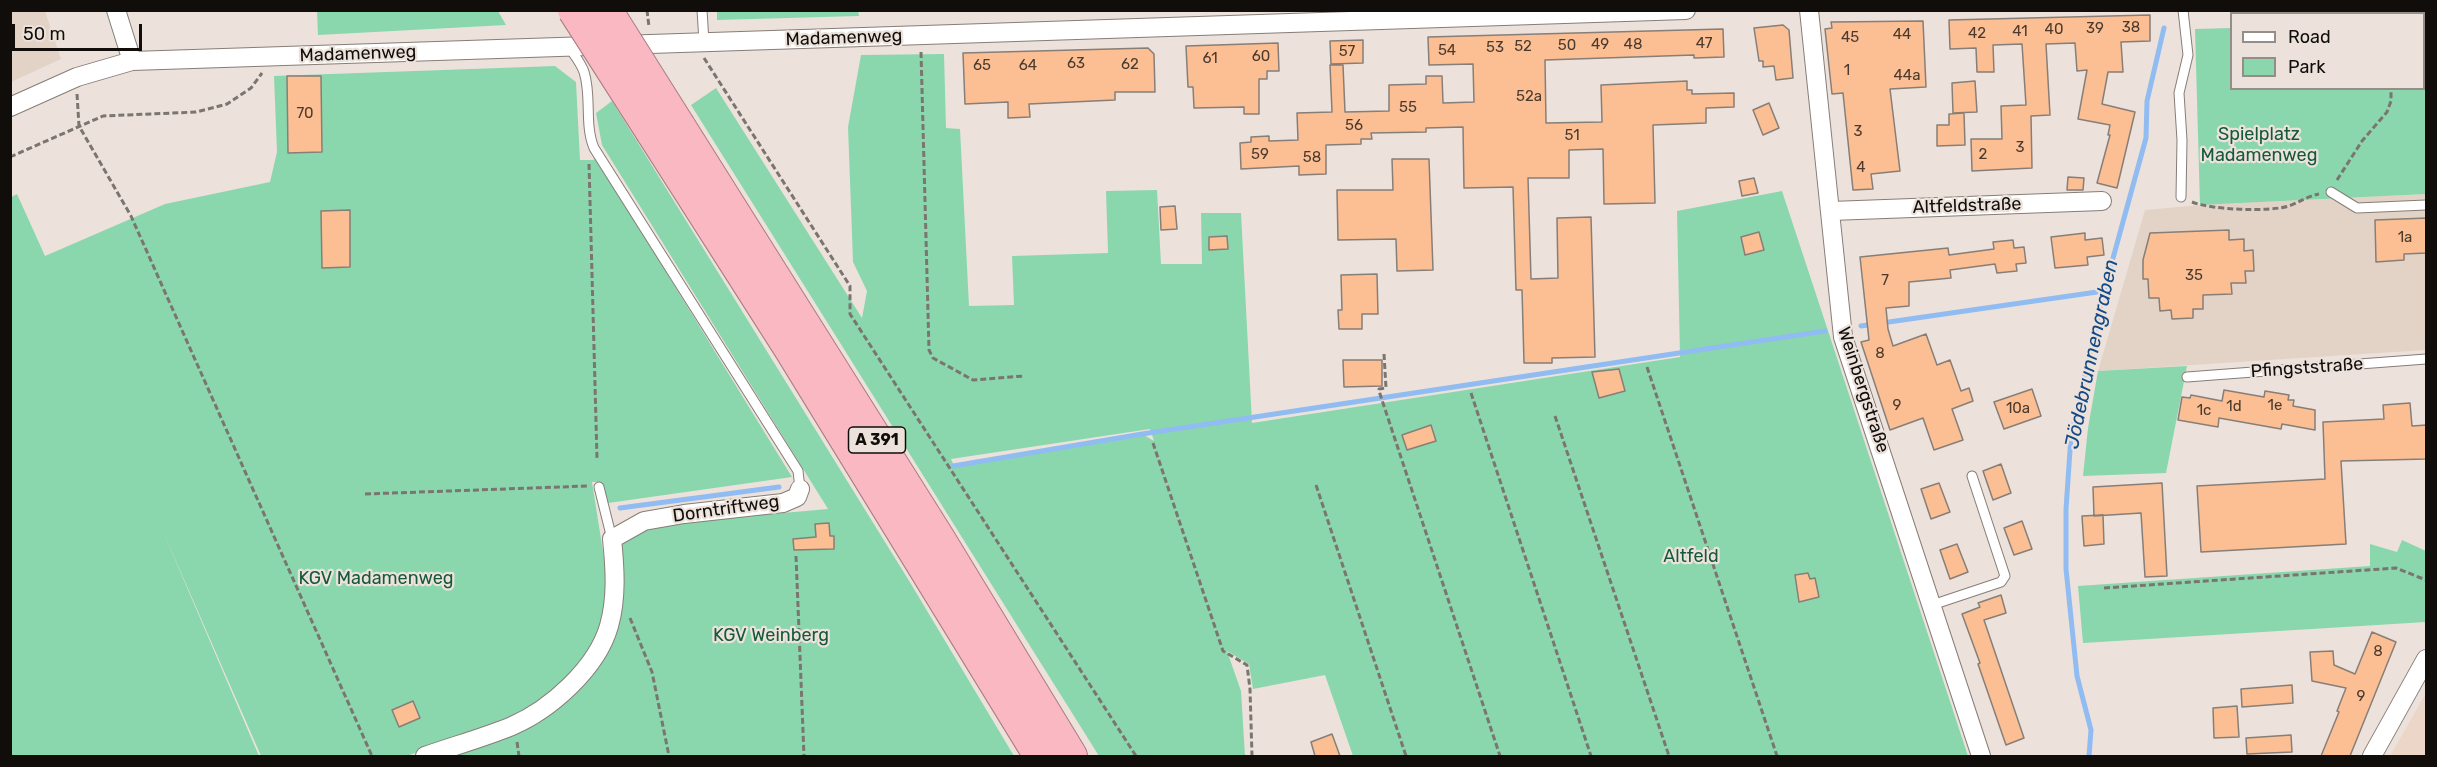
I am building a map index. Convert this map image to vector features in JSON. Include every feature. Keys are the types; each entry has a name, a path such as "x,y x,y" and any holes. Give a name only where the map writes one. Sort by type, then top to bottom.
{"highway":[{"name":"A 391","path":"574,10 666,129 847,391 1071,756"},
{"name":"A 391","path":"606,10 666,129 803,369 1040,756"}],"street":[{"path":"116,10 132,60"},
{"name":"Madamenweg","path":"10,107 77,77 132,60 701,42 1156,19 1686,10"},
{"name":"Weinbergstraße","path":"1809,10 1843,337 1981,756"},
{"name":"Altfeldstraße","path":"1831,211 2102,201"},
{"name":"Dorntriftweg","path":"612,539 644,521 684,514 783,504 797,497 800,489"},
{"path":"425,756 513,725 554,700 581,673 600,647 609,627 615,594 612,539"},
{"path":"2373,756 2427,659"}],"lane":[{"path":"701,42 702,10"},
{"path":"2181,197 2182,140 2179,93 2188,55 2183,10"},
{"name":"Dorntriftweg","path":"569,47 583,70 587,84 591,138 594,148 798,471 800,489"},
{"path":"2331,192 2357,208 2427,205"},
{"name":"Pfingststraße","path":"2187,377 2427,359"},
{"path":"1932,605 2001,582 2005,576 1972,476"},
{"path":"599,487 612,539"}],"path":[{"path":"701,42 707,64 850,286 850,314 1136,756"},
{"path":"921,54 929,350 933,358 973,380 1024,376"},
{"path":"10,157 103,116 196,112 227,104 250,88 264,72 265,57"},
{"path":"77,77 79,126 131,216 372,756"},
{"path":"2181,197 2205,207 2269,211 2290,206 2312,195 2331,192 2362,141 2387,112 2391,90"},
{"path":"589,160 597,458"},
{"path":"1384,354 1386,388 1379,389 1380,394 1500,756"},
{"path":"1647,367 1777,756"},
{"path":"1471,393 1591,756"},
{"path":"1555,416 1670,756"},
{"path":"1153,443 1223,651 1247,665 1252,756"},
{"path":"1316,486 1406,756"},
{"path":"365,494 487,488 599,487"},
{"path":"796,556 804,756"},
{"path":"2104,588 2396,568 2427,580"},
{"path":"615,594 634,625 647,656 656,688 669,756"}],"shaded area":[{"path":"10,11 45,11 61,59 11,82"},
{"path":"2426,194 2426,350 2098,371 2145,210 2200,205"},
{"path":"2426,693 2426,756 2390,756"}],"green space":[{"path":"858,10 859,16 717,20 717,11"},
{"path":"317,11 498,11 506,25 318,35"},
{"name":"Spielplatz Madamenweg","path":"2426,24 2426,194 2200,205 2195,29 2230,28 2230,90 2425,90"},
{"name":"Altfeld","path":"944,54 946,128 960,129 969,306 1014,305 1012,256 1108,253 1106,191 1157,190 1161,264 1202,264 1201,213 1241,213 1252,423 1680,357 1677,211 1782,191 1968,756 1353,756 1325,675 1253,689 1249,664 1227,651 1241,691 1245,756 1099,756 691,105 716,88 862,318 867,291 853,262 848,127 861,55","holes":["1150,429 1154,441 1142,434 954,466 951,459"]},
{"name":"KGV Madamenweg","path":"555,66 576,82 580,160 596,158 792,477 608,503 602,482 592,482 607,577 607,599 602,625 590,651 575,671 529,709 407,756 261,756 162,529 259,756 11,756 11,197 17,194 45,256 165,204 270,182 277,152 274,76"},
{"name":"KGV Weinberg","path":"612,101 911,584 1014,756 447,756 521,729 552,713 577,692 613,638 621,613 618,542 659,524 828,509 602,145 596,113"},
{"path":"2187,366 2166,473 2083,476 2088,428 2098,371"},
{"path":"2402,540 2426,551 2426,622 2083,643 2078,586 2370,566 2370,544 2397,552"}],"building":[{"path":"2150,15 2150,41 2121,42 2123,72 2108,72 2102,104 2135,112 2117,188 2097,183 2110,135 2108,135 2110,125 2078,119 2087,70 2077,71 2075,43 2046,44 2050,115 2031,116 2032,168 1972,171 1971,139 2002,139 2001,106 2026,105 2022,44 1993,45 1994,72 1977,72 1976,48 1950,49 1949,20"},
{"path":"1923,21 1926,87 1890,89 1900,171 1871,174 1873,189 1853,190 1843,93 1832,94 1825,29 1832,28 1831,22"},
{"path":"1783,25 1789,30 1793,78 1776,80 1774,66 1763,67 1763,61 1759,61 1754,28"},
{"path":"1723,29 1724,57 1694,58 1694,55 1545,60 1546,123 1602,122 1601,85 1687,81 1687,90 1692,90 1692,94 1734,93 1734,107 1706,108 1706,123 1653,125 1655,203 1604,204 1603,149 1569,150 1569,178 1528,178 1531,279 1558,278 1557,218 1591,217 1595,357 1552,358 1552,363 1524,363 1522,290 1516,290 1513,187 1464,188 1463,127 1426,128 1426,132 1371,133 1372,139 1361,139 1361,144 1326,145 1326,174 1299,175 1299,166 1241,169 1240,143 1251,142 1251,137 1269,136 1269,141 1298,140 1297,113 1332,112 1330,65 1343,65 1345,112 1389,111 1389,85 1426,84 1426,76 1442,76 1443,103 1474,102 1473,64 1429,65 1428,37"},
{"path":"1363,40 1363,63 1331,64 1330,41"},
{"path":"1278,43 1279,71 1267,71 1267,79 1259,79 1259,114 1244,114 1244,107 1194,108 1193,87 1188,87 1186,46"},
{"path":"1148,48 1154,54 1155,92 1115,92 1115,100 1029,104 1030,117 1008,118 1008,102 965,104 963,53"},
{"path":"287,76 321,76 322,152 288,153"},
{"path":"1975,81 1977,112 1953,113 1952,83"},
{"path":"1769,103 1779,128 1763,135 1753,110"},
{"path":"1964,113 1965,145 1937,146 1937,125 1949,125 1949,114"},
{"path":"1392,159 1429,159 1433,270 1397,271 1396,239 1338,240 1337,190 1393,190"},
{"path":"2068,177 2084,178 2083,190 2067,190"},
{"path":"1754,178 1758,193 1742,196 1739,181"},
{"path":"1175,206 1177,229 1161,230 1160,207"},
{"path":"350,210 350,267 322,268 321,211"},
{"path":"2427,218 2427,253 2404,254 2404,260 2376,262 2375,220"},
{"path":"2229,230 2229,240 2244,239 2244,251 2253,250 2254,271 2245,271 2246,283 2231,283 2232,294 2203,295 2203,309 2193,309 2193,318 2172,319 2171,310 2160,311 2159,298 2149,298 2148,279 2143,279 2143,260 2150,233"},
{"path":"1759,232 1764,250 1745,255 1741,237"},
{"path":"2085,233 2085,240 2102,238 2104,255 2087,257 2088,265 2055,268 2051,237"},
{"path":"1227,236 1228,249 1209,250 1209,237"},
{"path":"2013,240 2014,248 2024,247 2026,263 2016,264 2017,271 1997,273 1995,264 1950,270 1951,278 1909,282 1909,306 1886,308 1888,329 1893,346 1926,334 1937,365 1950,360 1961,391 1969,388 1973,401 1952,409 1963,440 1934,450 1923,418 1890,430 1861,342 1869,340 1860,257 1948,248 1949,255 1994,249 1993,242"},
{"path":"1377,274 1378,314 1362,314 1362,329 1339,329 1338,310 1342,310 1341,275"},
{"path":"1343,360 1382,360 1382,386 1344,387"},
{"path":"1619,369 1625,391 1599,398 1592,372"},
{"path":"2032,389 2041,416 2004,429 1994,402"},
{"path":"2224,390 2264,397 2265,391 2289,395 2288,400 2294,400 2293,406 2315,410 2315,430 2282,424 2281,429 2219,418 2218,427 2178,420 2182,397 2190,398 2191,395 2222,401"},
{"path":"2410,403 2412,426 2427,425 2427,459 2341,461 2346,544 2201,552 2197,486 2325,479 2323,422 2384,419 2383,405"},
{"path":"1431,425 1436,441 1407,450 1402,435"},
{"path":"2001,464 2011,493 1993,500 1983,471"},
{"path":"1939,483 1950,512 1931,519 1921,489"},
{"path":"2162,483 2167,576 2145,577 2141,513 2094,516 2093,487"},
{"path":"2103,515 2104,544 2084,546 2082,516"},
{"path":"2022,521 2032,549 2014,555 2004,528"},
{"path":"829,523 830,536 834,536 834,549 794,550 793,539 816,537 815,524"},
{"path":"1957,544 1968,572 1950,579 1940,550"},
{"path":"1808,573 1810,579 1815,578 1819,597 1799,602 1795,575"},
{"path":"2001,595 2006,613 1984,620 2024,738 2006,745 1962,614 1980,607 1978,603"},
{"path":"2372,632 2396,642 2350,756 2321,756 2346,688 2312,681 2310,652 2333,651 2334,665 2355,674"},
{"path":"2292,685 2293,703 2242,707 2241,689"},
{"path":"413,701 420,718 399,727 392,710"},
{"path":"2237,706 2239,737 2214,738 2213,708"},
{"path":"1332,734 1340,756 1315,756 1311,742"},
{"path":"2291,735 2292,752 2247,754 2246,738"}],"waterway":[{"name":"Jödebrunnengraben","path":"2089,756 2091,730 2077,676 2066,569 2066,509 2071,436 2104,291 2146,138 2147,101 2164,28"},
{"path":"1861,326 2104,291"},
{"path":"953,466 1142,434 1825,331"},
{"path":"620,508 779,487"}]}
